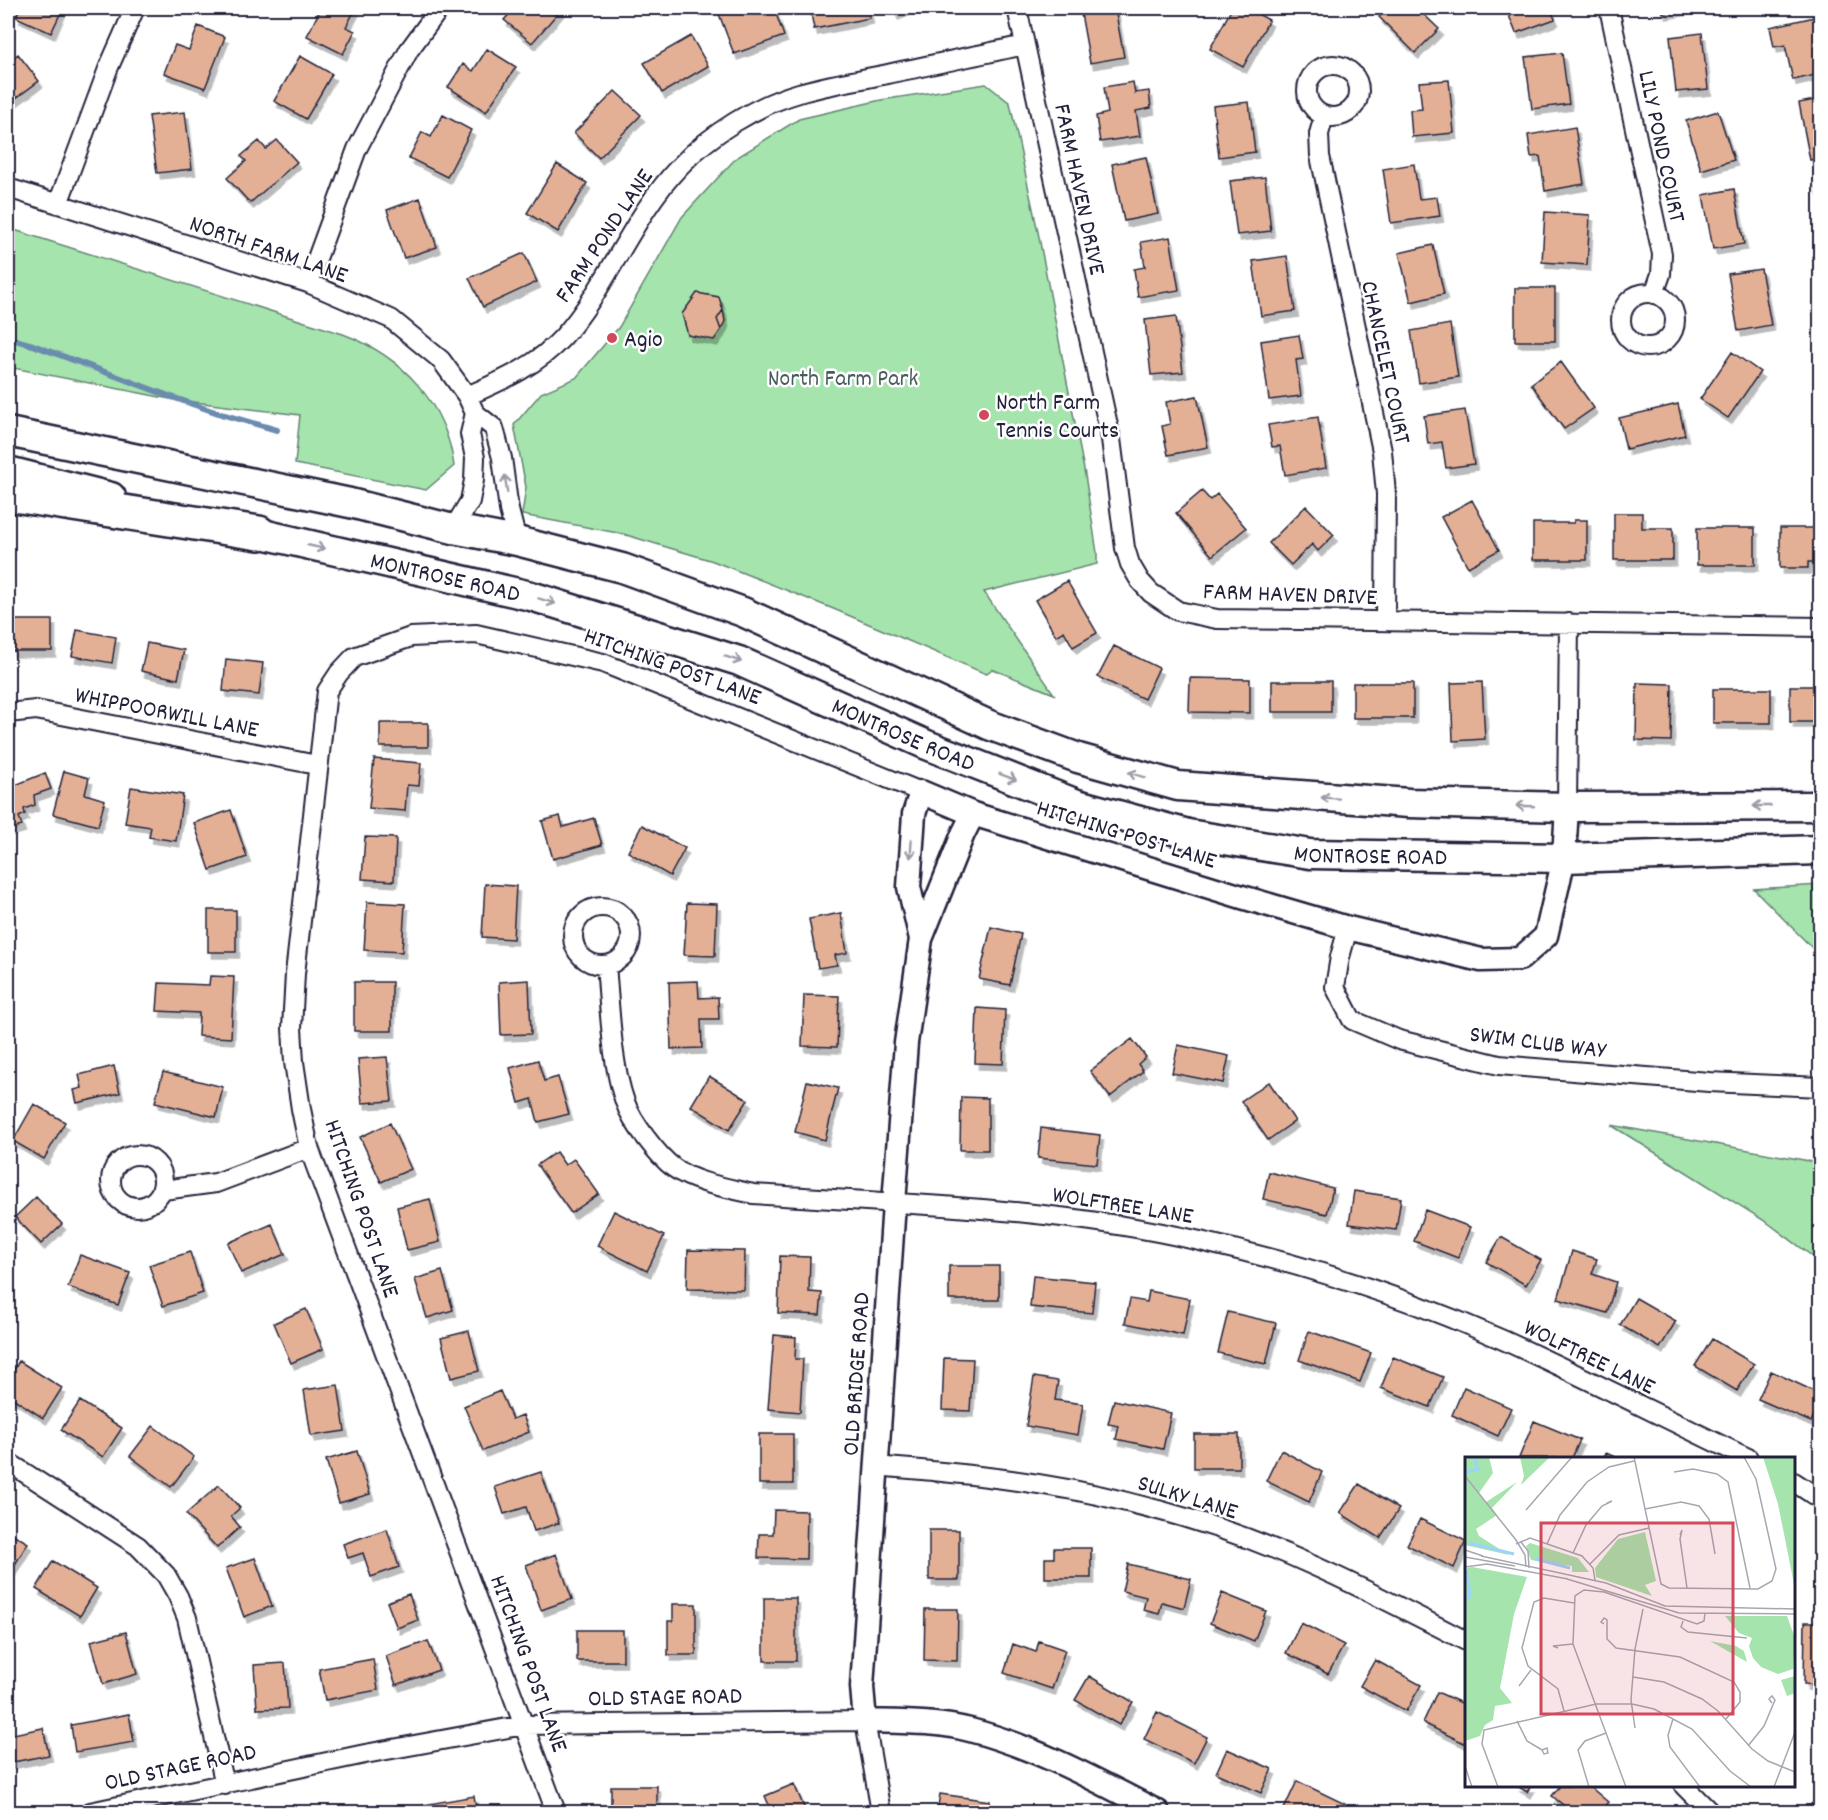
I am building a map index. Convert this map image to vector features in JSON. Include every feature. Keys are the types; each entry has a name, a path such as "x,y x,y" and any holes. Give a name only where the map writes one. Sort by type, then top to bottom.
{"highway":[{"path":"8,494 259,533"}],"main road":[{"name":"MONTROSE ROAD","path":"8,432 350,503 622,568 743,612 990,725 1078,758 1178,786 1409,804 1567,807 1821,806"},
{"name":"MONTROSE ROAD","path":"8,471 259,533 531,596 727,657 927,745 1077,804 1188,834 1310,854 1564,858 1821,850"}],"street":[{"path":"58,204 108,69 135,8"},
{"path":"308,283 357,149 409,51 440,8"},
{"name":"FARM HAVEN DRIVE","path":"1017,8 1111,439 1125,548 1130,564 1140,582 1151,593 1178,611 1216,619 1821,627"},
{"name":"LILY POND COURT","path":"1609,8 1662,254 1661,274 1654,294"},
{"name":"FARM POND LANE","path":"467,396 520,371 562,338 588,304 654,196 681,164 743,117 798,93 1025,45"},
{"name":"CHANCELET COURT","path":"1324,116 1319,134 1320,156 1382,451 1386,495 1385,621"},
{"name":"NORTH FARM LANE","path":"8,188 308,283 391,319 441,360 467,396 475,413 494,428 502,458 509,510 517,542"},
{"path":"453,529 470,501 474,480 475,458 470,434 475,413"},
{"path":"1567,807 1569,623"},
{"name":"HITCHING POST LANE","path":"556,1812 309,1148 297,1086 292,1028 295,974 317,765 327,691 354,657 411,637 476,634 603,663 974,814 1348,928 1481,960 1520,959 1546,936 1564,858 1567,807"},
{"name":"WHIPPOORWILL LANE","path":"8,713 36,710 317,765"},
{"name":"OLD BRIDGE ROAD","path":"921,792 914,814 909,887 921,939"},
{"name":"OLD BRIDGE ROAD","path":"881,1812 862,1687 906,1043 921,939 963,834 974,814"},
{"name":"SWIM CLUB WAY","path":"1348,928 1335,987 1352,1020 1400,1040 1499,1065 1709,1082 1821,1087"},
{"name":"WOLFTREE LANE","path":"606,965 616,1059 625,1103 648,1142 675,1168 711,1185 753,1194 1029,1214 1144,1229 1201,1241 1319,1273 1411,1304 1502,1340 1746,1457"},
{"path":"162,1190 216,1183 309,1148"},
{"path":"8,1462 138,1546 166,1575 187,1618 225,1785"},
{"name":"SULKY LANE","path":"876,1466 1031,1482 1172,1514 1244,1538 1310,1564 1465,1640"},
{"path":"1795,1483 1821,1499"},
{"name":"OLD STAGE ROAD","path":"90,1812 365,1754 524,1725 866,1721 917,1722 970,1730 1021,1747 1080,1772 1158,1812"},
{"path":"1686,1787 1710,1812"}],"green space":[{"name":"North Farm Park","path":"986,84 1010,103 1038,232 1085,475 1097,553 1097,564 984,592 1054,694 992,669 986,674 713,561 623,534 522,515 526,487 514,425 541,393 576,378 619,327 682,217 736,158 799,119 881,100"},
{"path":"8,228 343,334 364,343 402,369 431,402 442,422 454,466 426,490 295,464 300,415 170,399 8,367"},
{"path":"1820,885 1820,956 1754,889"},
{"path":"1611,1125 1820,1163 1820,1262 1768,1223"}],"building":[{"path":"20,8 63,8 51,33 16,17"},
{"path":"321,8 356,8 346,27 355,31 343,54 307,36"},
{"path":"515,8 562,8 532,43 504,20"},
{"path":"737,8 774,8 784,36 734,54 719,14"},
{"path":"810,8 868,8 870,18 814,29"},
{"path":"892,8 909,8 895,14"},
{"path":"1080,8 1115,8 1124,57 1090,63"},
{"path":"1232,8 1247,8 1269,20 1243,67 1210,49"},
{"path":"1388,8 1417,8 1439,29 1415,53 1379,17"},
{"path":"1506,8 1550,8 1555,19 1516,33"},
{"path":"1662,8 1689,8 1663,13"},
{"path":"1819,16 1820,39 1817,39 1820,74 1793,80 1785,45 1774,47 1770,27"},
{"path":"198,26 225,37 205,88 164,73 175,45 189,50"},
{"path":"1702,33 1708,89 1676,92 1670,37"},
{"path":"691,36 708,66 662,93 644,63"},
{"path":"487,49 516,67 486,112 448,87 463,64 473,71"},
{"path":"1562,53 1569,104 1532,109 1525,57"},
{"path":"18,54 39,81 8,104 8,62"},
{"path":"300,56 332,74 306,119 274,101"},
{"path":"1449,80 1454,133 1412,137 1410,110 1422,109 1419,82"},
{"path":"1133,82 1135,93 1149,91 1151,108 1136,111 1140,136 1100,142 1096,116 1108,113 1104,87"},
{"path":"615,91 641,115 599,158 574,133"},
{"path":"1820,99 1820,158 1810,160 1799,103"},
{"path":"1249,102 1255,152 1219,157 1213,106"},
{"path":"1718,111 1734,160 1701,170 1686,121"},
{"path":"185,112 192,169 157,173 149,116"},
{"path":"443,115 471,130 447,177 409,158 422,132 431,137"},
{"path":"1575,127 1584,184 1545,191 1540,156 1531,157 1528,135"},
{"path":"277,140 297,162 250,203 227,178 246,161 241,156 259,141 266,149"},
{"path":"1146,157 1158,214 1124,221 1112,164"},
{"path":"557,164 587,183 558,232 527,213"},
{"path":"1414,164 1419,199 1437,197 1440,216 1391,223 1383,169"},
{"path":"1265,177 1271,231 1237,235 1230,181"},
{"path":"1820,183 1820,204 1816,184"},
{"path":"1734,189 1744,244 1713,249 1703,195"},
{"path":"420,198 437,247 404,258 387,210"},
{"path":"1545,212 1590,215 1587,265 1542,262"},
{"path":"1170,237 1179,290 1138,297 1134,269 1145,267 1141,242"},
{"path":"1433,245 1444,294 1411,302 1399,253"},
{"path":"524,253 537,282 483,307 469,278"},
{"path":"1287,256 1295,311 1261,316 1253,261"},
{"path":"1761,269 1771,325 1738,331 1728,274"},
{"path":"1515,288 1555,288 1555,341 1515,341"},
{"path":"697,293 719,297 723,310 717,319 721,330 714,340 688,335 682,314"},
{"path":"723,310 725,321 721,330 717,319"},
{"path":"1176,316 1183,372 1151,375 1145,320"},
{"path":"1450,324 1458,377 1419,383 1411,331"},
{"path":"1299,335 1303,359 1296,360 1301,396 1269,400 1261,341"},
{"path":"1732,352 1760,372 1728,418 1700,399"},
{"path":"1561,362 1594,408 1564,429 1531,384"},
{"path":"1197,396 1208,447 1168,455 1162,426 1170,424 1166,402"},
{"path":"1678,404 1685,435 1626,449 1619,418"},
{"path":"1465,410 1474,464 1446,468 1442,442 1428,444 1424,416"},
{"path":"1318,417 1326,468 1285,475 1280,446 1272,447 1268,425"},
{"path":"1202,491 1210,500 1217,494 1246,528 1212,556 1176,513"},
{"path":"1472,500 1499,550 1468,567 1441,517"},
{"path":"1306,506 1334,535 1318,551 1312,544 1291,565 1269,543"},
{"path":"1614,513 1642,513 1642,528 1673,528 1673,560 1614,560"},
{"path":"1574,520 1587,520 1587,560 1533,560 1533,523 1574,523"},
{"path":"1697,528 1755,528 1755,565 1697,565"},
{"path":"1780,528 1820,528 1820,562 1808,562 1808,568 1780,568"},
{"path":"1067,581 1097,633 1073,647 1064,631 1056,636 1035,600"},
{"path":"11,620 52,620 52,651 11,651"},
{"path":"77,630 116,637 112,663 72,656"},
{"path":"147,643 184,650 178,679 141,671"},
{"path":"1114,646 1159,668 1144,699 1098,677"},
{"path":"226,659 263,663 259,695 223,691"},
{"path":"1190,678 1250,679 1250,713 1189,712"},
{"path":"1272,681 1331,681 1331,712 1272,712"},
{"path":"1482,682 1485,739 1453,741 1451,683"},
{"path":"1353,683 1413,683 1413,718 1353,718"},
{"path":"1637,683 1672,684 1671,741 1636,740"},
{"path":"1790,686 1820,686 1820,722 1790,722"},
{"path":"1713,689 1771,689 1771,723 1713,723"},
{"path":"380,723 428,723 428,747 380,747"},
{"path":"374,759 421,763 419,786 407,785 405,811 369,808"},
{"path":"64,771 89,778 85,794 105,800 98,826 53,814"},
{"path":"45,773 51,789 34,795 35,805 24,809 25,814 19,817 22,826 8,830 8,788"},
{"path":"131,787 183,795 176,841 149,837 151,827 125,823"},
{"path":"231,810 247,857 210,870 194,823"},
{"path":"560,816 563,827 594,818 602,845 553,859 542,821"},
{"path":"642,825 685,848 670,876 628,852"},
{"path":"365,837 396,838 394,881 362,879"},
{"path":"485,884 516,886 513,939 482,937"},
{"path":"367,902 405,904 402,952 364,950"},
{"path":"687,903 717,904 715,956 684,955"},
{"path":"208,910 236,910 236,952 208,952"},
{"path":"841,913 847,953 835,955 837,965 818,968 809,919"},
{"path":"991,927 1021,934 1010,985 979,979"},
{"path":"210,976 234,977 231,1038 198,1036 199,1013 157,1011 159,983 209,985"},
{"path":"529,980 531,1034 501,1035 499,982"},
{"path":"698,981 699,998 718,997 719,1019 701,1019 702,1048 671,1049 669,982"},
{"path":"354,982 392,982 392,1031 354,1031"},
{"path":"804,995 839,996 837,1047 802,1046"},
{"path":"977,1008 1005,1010 1003,1064 975,1063"},
{"path":"1132,1039 1146,1057 1138,1064 1143,1071 1110,1097 1090,1071"},
{"path":"1178,1045 1229,1056 1223,1083 1172,1073"},
{"path":"387,1057 392,1101 362,1103 358,1059"},
{"path":"538,1060 544,1081 558,1077 569,1114 538,1122 532,1099 519,1103 510,1068"},
{"path":"114,1066 120,1093 77,1103 74,1090 82,1088 79,1075"},
{"path":"163,1072 223,1087 216,1117 155,1102"},
{"path":"709,1076 748,1100 729,1130 691,1106"},
{"path":"807,1081 838,1088 825,1140 795,1132"},
{"path":"1269,1082 1295,1121 1268,1140 1241,1101"},
{"path":"961,1097 988,1098 988,1150 960,1150"},
{"path":"34,1104 65,1122 44,1159 13,1141"},
{"path":"390,1123 411,1169 381,1182 360,1137"},
{"path":"1041,1128 1100,1135 1097,1164 1038,1158"},
{"path":"556,1152 565,1165 574,1159 599,1194 571,1213 537,1165"},
{"path":"1269,1172 1333,1188 1327,1214 1263,1199"},
{"path":"1354,1191 1401,1198 1396,1230 1349,1224"},
{"path":"36,1197 62,1224 41,1244 15,1217"},
{"path":"430,1199 440,1242 407,1250 397,1207"},
{"path":"1425,1210 1470,1227 1458,1258 1414,1241"},
{"path":"614,1211 664,1236 647,1271 597,1246"},
{"path":"272,1224 285,1254 241,1273 228,1243"},
{"path":"1501,1237 1541,1260 1526,1285 1486,1262"},
{"path":"688,1250 745,1251 744,1290 687,1289"},
{"path":"1572,1251 1597,1259 1592,1274 1616,1282 1607,1313 1558,1299"},
{"path":"190,1252 203,1293 163,1306 149,1265"},
{"path":"80,1255 130,1273 118,1305 68,1287"},
{"path":"780,1256 810,1257 809,1292 822,1293 820,1315 778,1313"},
{"path":"949,1266 999,1266 999,1300 949,1300"},
{"path":"442,1271 453,1310 427,1318 415,1279"},
{"path":"1033,1276 1095,1282 1092,1313 1030,1307"},
{"path":"1149,1291 1190,1299 1183,1335 1125,1323 1130,1299 1147,1302"},
{"path":"1636,1298 1676,1321 1660,1348 1620,1325"},
{"path":"306,1309 323,1349 291,1363 274,1323"},
{"path":"1228,1312 1276,1323 1266,1364 1218,1353"},
{"path":"469,1331 479,1371 451,1378 441,1338"},
{"path":"1309,1331 1371,1353 1360,1382 1299,1360"},
{"path":"774,1335 796,1337 795,1359 803,1359 800,1412 768,1409"},
{"path":"1712,1339 1754,1364 1737,1391 1695,1366"},
{"path":"1393,1357 1443,1377 1430,1407 1381,1388"},
{"path":"944,1358 973,1359 970,1411 942,1410"},
{"path":"19,1361 62,1388 43,1418 8,1395 8,1380"},
{"path":"1771,1371 1820,1394 1820,1400 1811,1422 1758,1399"},
{"path":"1034,1377 1058,1381 1055,1400 1083,1404 1078,1435 1026,1426"},
{"path":"338,1385 345,1431 311,1436 304,1390"},
{"path":"1464,1387 1511,1408 1498,1436 1452,1415"},
{"path":"500,1391 512,1419 523,1415 529,1432 483,1451 464,1406"},
{"path":"1114,1400 1171,1413 1163,1449 1116,1439 1119,1426 1108,1424"},
{"path":"80,1401 122,1428 103,1457 61,1430"},
{"path":"1534,1421 1580,1440 1572,1457 1519,1457"},
{"path":"153,1426 194,1457 171,1487 130,1456"},
{"path":"759,1434 793,1434 793,1484 759,1484"},
{"path":"1194,1434 1239,1434 1239,1468 1194,1468"},
{"path":"1281,1450 1322,1472 1309,1502 1266,1481"},
{"path":"357,1451 370,1494 339,1503 326,1460"},
{"path":"541,1472 559,1523 534,1531 526,1507 504,1514 495,1487"},
{"path":"1359,1484 1399,1509 1380,1538 1340,1513"},
{"path":"219,1485 240,1508 231,1516 240,1527 217,1548 186,1514"},
{"path":"774,1510 807,1511 806,1559 758,1558 759,1534 773,1534"},
{"path":"1420,1519 1465,1541 1454,1568 1407,1545"},
{"path":"387,1529 399,1567 371,1577 363,1553 348,1558 343,1544"},
{"path":"929,1530 959,1530 959,1580 929,1580"},
{"path":"8,1531 28,1543 8,1576"},
{"path":"1054,1548 1091,1548 1091,1578 1045,1578 1045,1558 1054,1558"},
{"path":"556,1554 572,1599 541,1610 526,1565"},
{"path":"255,1558 272,1606 244,1617 226,1568"},
{"path":"53,1561 97,1588 80,1616 36,1589"},
{"path":"1128,1564 1191,1579 1184,1608 1162,1602 1159,1614 1143,1610 1146,1597 1122,1591"},
{"path":"1222,1593 1266,1611 1254,1641 1210,1623"},
{"path":"409,1594 418,1620 397,1628 387,1602"},
{"path":"764,1598 796,1598 796,1661 764,1661"},
{"path":"673,1604 696,1604 696,1655 668,1655 668,1621 673,1621"},
{"path":"925,1609 958,1609 957,1661 924,1660"},
{"path":"1805,1622 1820,1622 1820,1685 1804,1684"},
{"path":"1301,1623 1344,1645 1328,1674 1286,1653"},
{"path":"577,1630 623,1630 623,1661 577,1661"},
{"path":"126,1632 137,1674 103,1684 91,1641"},
{"path":"428,1641 439,1670 396,1685 386,1656"},
{"path":"1039,1641 1065,1650 1052,1689 1004,1673 1013,1644 1036,1652"},
{"path":"373,1659 378,1690 325,1700 319,1669"},
{"path":"1375,1660 1421,1685 1406,1711 1360,1686"},
{"path":"285,1663 288,1708 257,1709 254,1665"},
{"path":"1089,1676 1133,1702 1119,1725 1075,1700"},
{"path":"1437,1692 1465,1705 1465,1744 1423,1723"},
{"path":"1157,1712 1207,1737 1194,1763 1144,1739"},
{"path":"129,1714 134,1742 75,1752 71,1725"},
{"path":"43,1728 49,1755 8,1763 8,1735"},
{"path":"1227,1749 1272,1769 1261,1793 1216,1773"},
{"path":"1297,1781 1345,1804 1341,1812 1292,1812 1284,1809"},
{"path":"794,1784 806,1812 772,1812 765,1796"},
{"path":"611,1786 657,1786 657,1812 611,1812"},
{"path":"1519,1787 1530,1787 1527,1792"},
{"path":"1559,1787 1590,1787 1608,1802 1599,1812 1572,1812 1552,1796"},
{"path":"940,1794 990,1801 988,1812 937,1812"},
{"path":"474,1796 477,1812 424,1812 423,1805"}],"waterway":[{"path":"8,338 33,345 221,414 277,430"}],"place":[{"name":"Agio","path":"612,338"},
{"name":"North Farm Tennis Courts","path":"984,415"}]}
